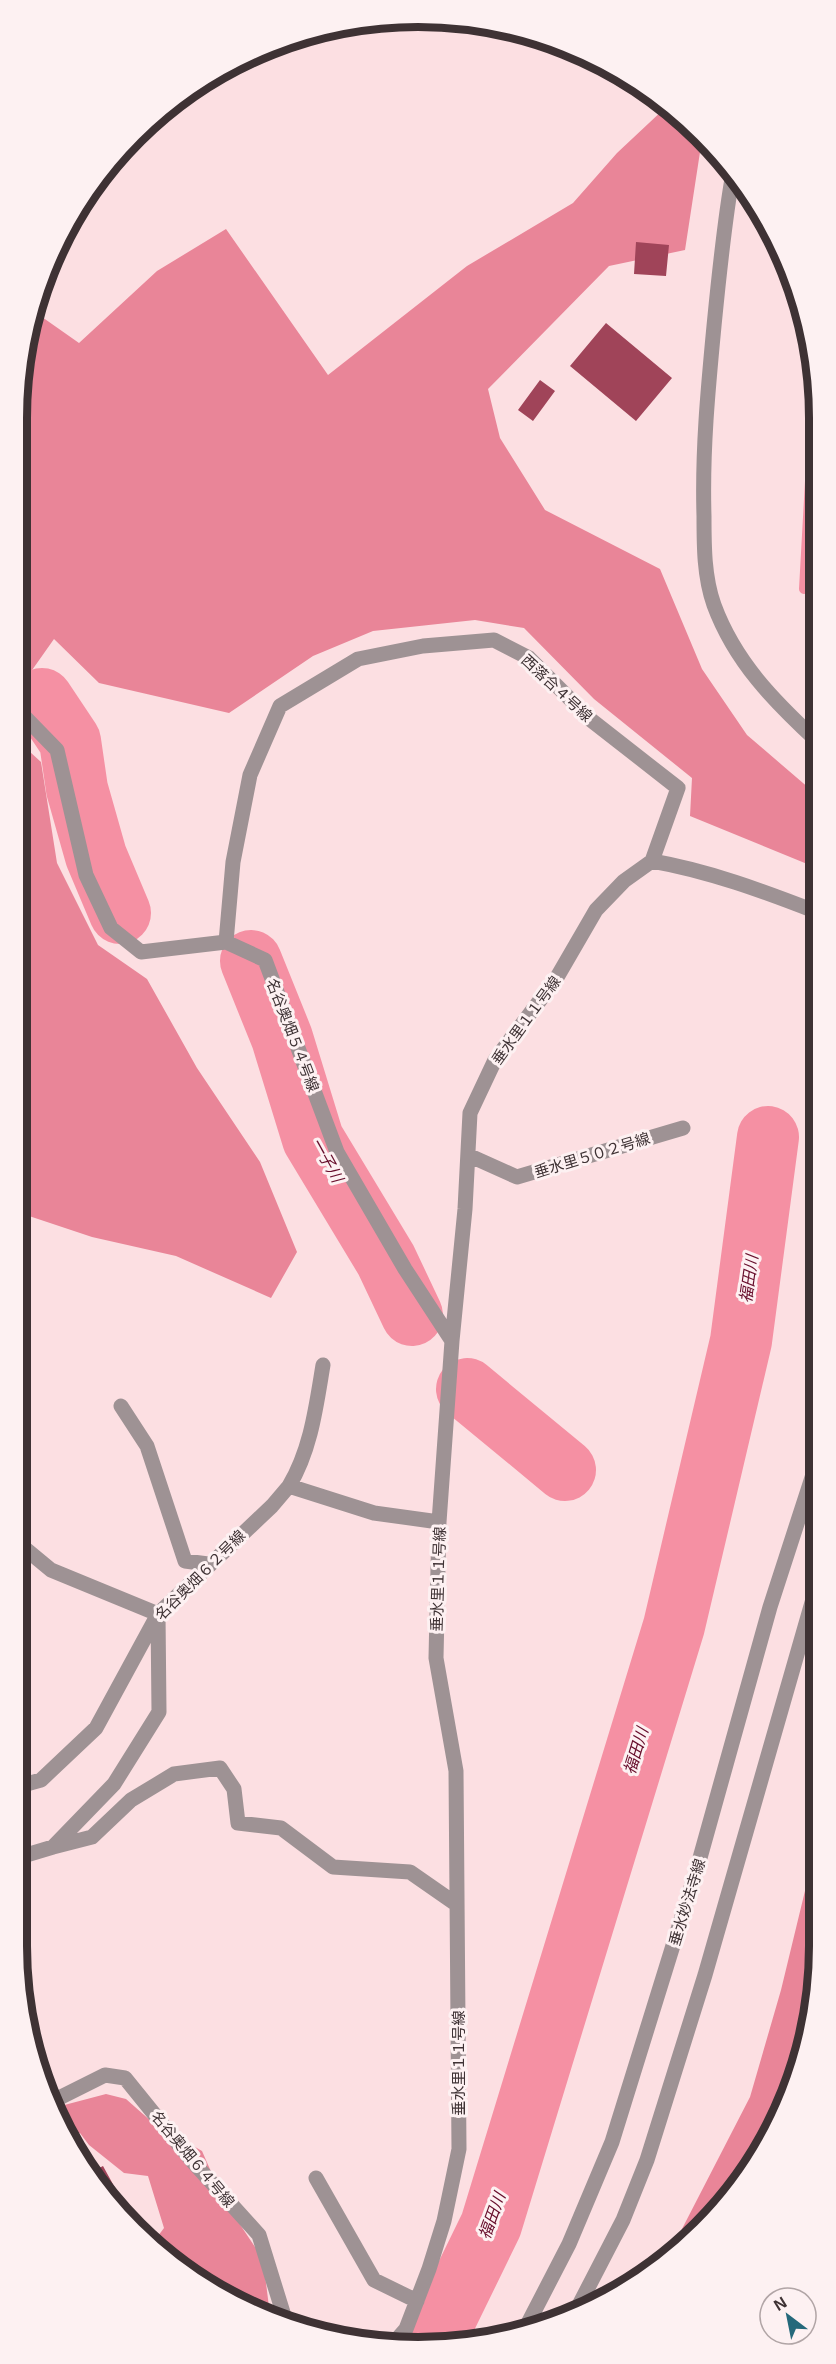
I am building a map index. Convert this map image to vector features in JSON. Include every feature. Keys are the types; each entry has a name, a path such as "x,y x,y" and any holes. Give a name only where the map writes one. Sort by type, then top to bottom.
{"street":[{"path":"731,184 724,226 709,378 703,477 705,564 713,603 727,636 746,667 768,695 809,733"},
{"name":"西落合４号線","path":"226,942 233,862 250,775 280,706 358,659 423,646 494,640 529,658 591,720 678,788 652,861"},
{"path":"27,719 57,750 86,875 111,928 141,951 226,942"},
{"path":"652,861 692,868 757,888 809,909"},
{"name":"垂水里１１号線","path":"400,2336 406,2329 417,2301 444,2222 459,2149 456,1771 436,1658 440,1522 470,1113 495,1060 556,979 596,910 624,881 652,861"},
{"name":"名谷奥畑５４号線","path":"226,942 265,960 337,1152 405,1269 452,1341"},
{"name":"垂水里５０２号線","path":"468,1155 517,1177 683,1128"},
{"name":"名谷奥畑６２号線","path":"27,1784 40,1780 96,1728 158,1614 208,1564 272,1506 289,1486 301,1466 315,1419 323,1365"},
{"path":"121,1406 147,1446 185,1561 208,1564"},
{"path":"289,1486 374,1513 440,1522"},
{"name":"垂水妙法寺線","path":"529,2321 569,2244 612,2142 698,1865 770,1607 809,1487"},
{"path":"27,1550 51,1570 158,1614 159,1712 114,1784 53,1847"},
{"path":"581,2301 623,2220 647,2160 705,1975 809,1613"},
{"path":"27,1855 92,1837 131,1800 174,1774 220,1768 234,1789 238,1823 282,1828 333,1867 410,1872 456,1904"},
{"name":"名谷奥畑６４号線","path":"58,2098 105,2074 125,2078 193,2162 259,2235 283,2313"},
{"path":"316,2178 374,2280 417,2301"}],"shaded area":[{"path":"661,112 701,149 685,250 609,266 488,389 500,438 545,510 660,569 702,669 747,735 809,788 809,865 690,816 692,778 594,699 524,628 475,620 373,631 313,656 229,713 99,683 54,639 27,677 27,418 30,367 40,316 79,343 157,271 226,229 328,375 467,266 573,203 617,153"},
{"path":"27,749 41,762 57,863 98,945 147,979 197,1068 260,1162 297,1252 271,1298 176,1256 92,1237 27,1215"},
{"path":"809,1874 806,1997 796,2047 788,2072 757,2142 712,2204 677,2239 750,2097 781,1990"},
{"path":"106,2094 126,2099 152,2122 202,2151 223,2199 263,2259 269,2307 222,2285 160,2240 157,2237 164,2228 148,2176 124,2173 89,2145 80,2133 76,2135 61,2106"}],"building":[{"path":"636,242 669,245 666,276 634,274"},
{"path":"606,323 672,378 636,421 570,366"},
{"path":"540,380 555,391 533,421 518,410"},
{"path":"103,2166 119,2198 97,2169"}],"waterway":[{"path":"804,589 809,499"},
{"name":"一子川","path":"42,699 70,741 77,789 96,856 120,913"},
{"name":"一子川","path":"251,961 282,1038 313,1139 386,1260 412,1315"},
{"name":"福田川","path":"437,2336 491,2225 674,1626 741,1341 768,1137"},
{"name":"一子川","path":"467,1389 565,1470"}]}
